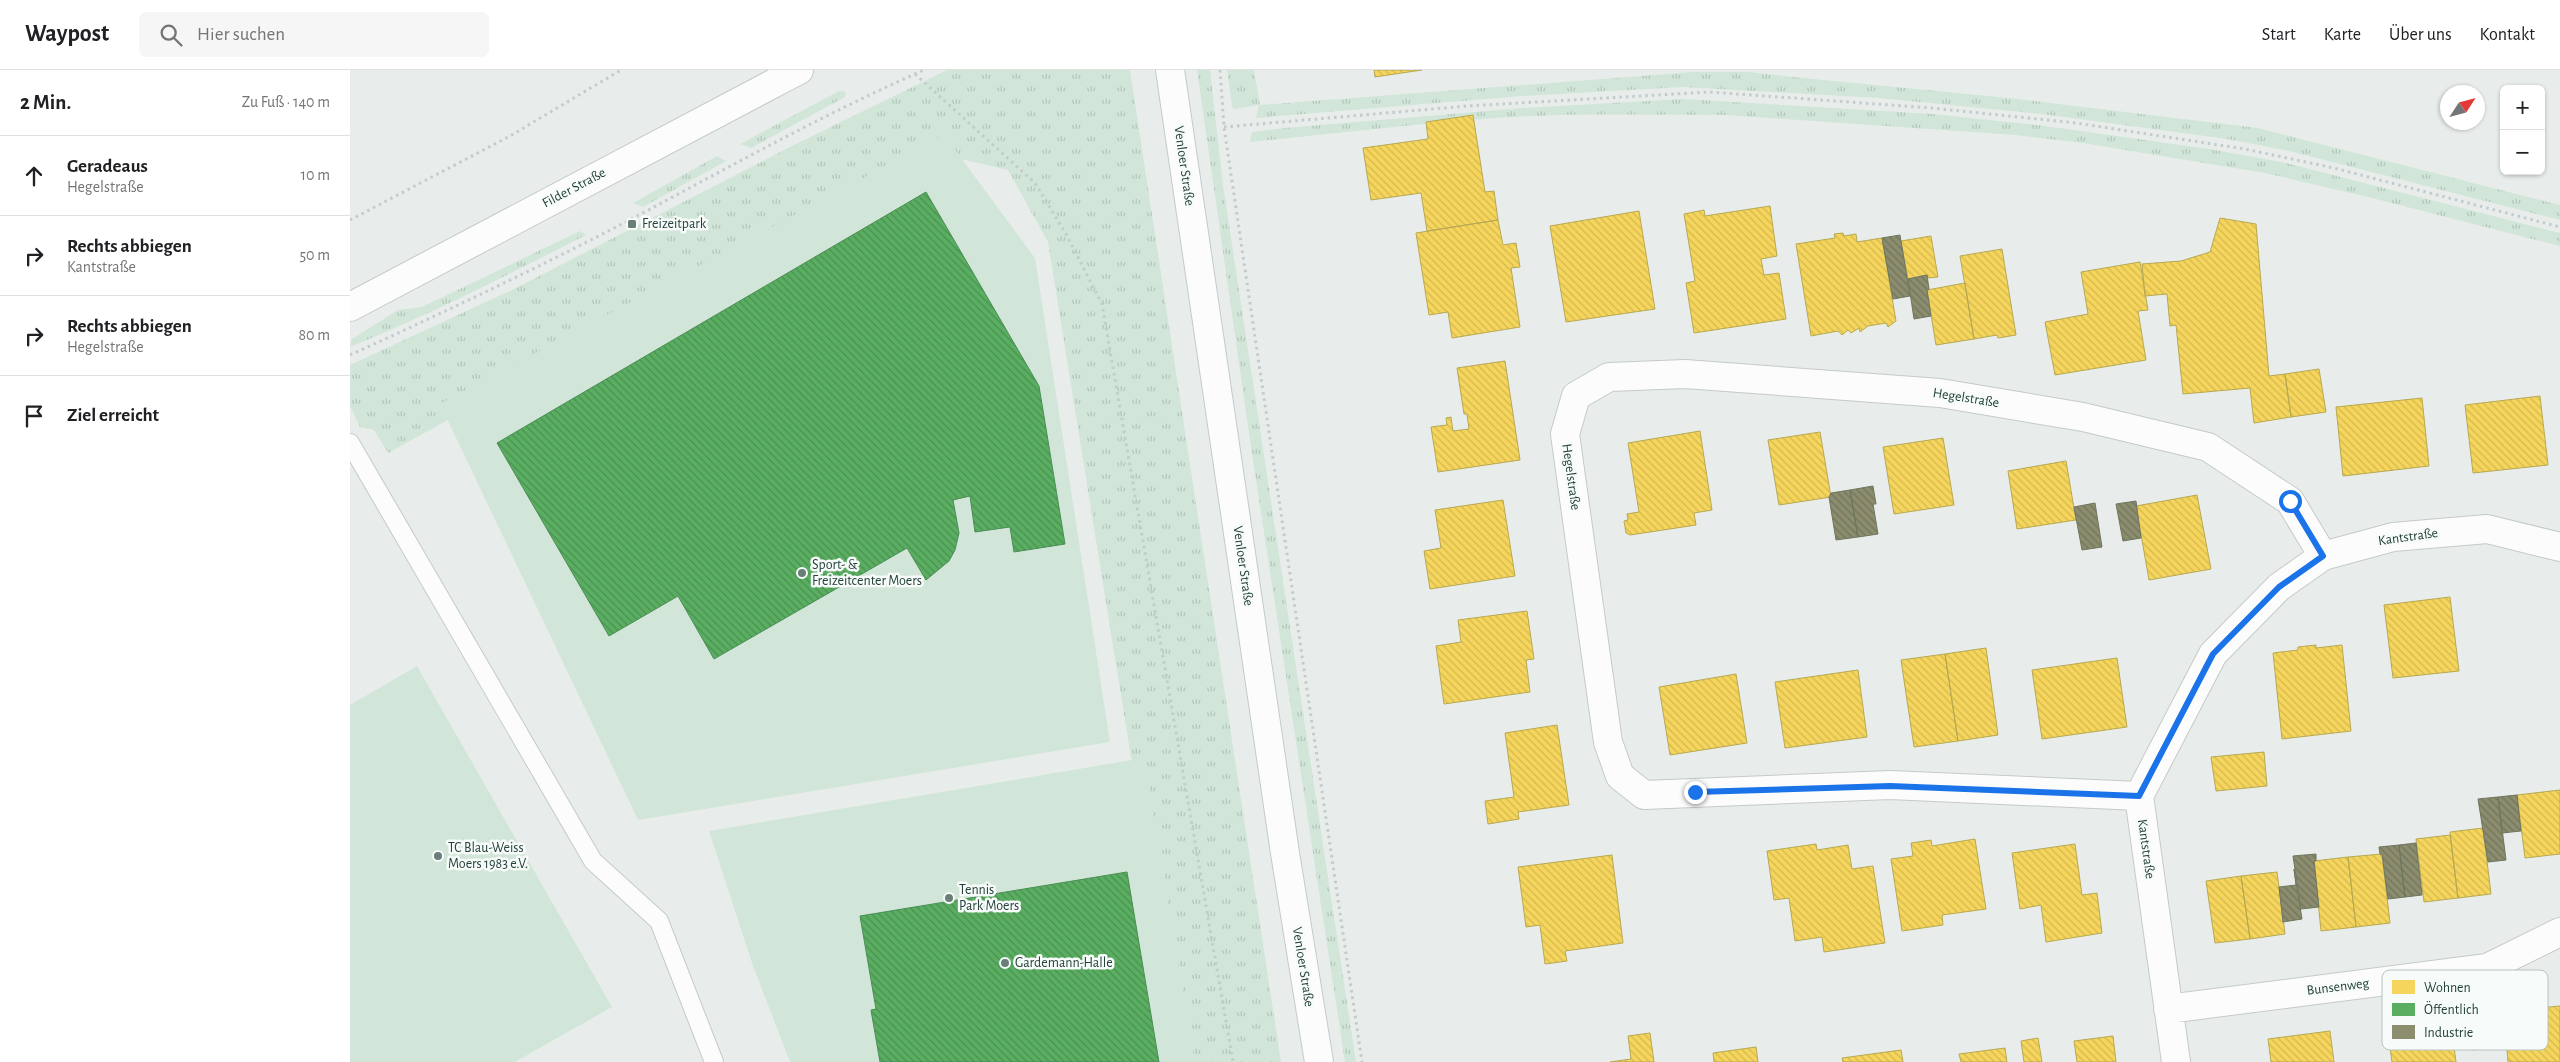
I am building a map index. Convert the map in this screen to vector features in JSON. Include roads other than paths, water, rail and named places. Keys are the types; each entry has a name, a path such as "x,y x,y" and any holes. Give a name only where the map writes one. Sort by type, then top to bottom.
{"street":[{"name":"Filder Straße","path":"350,307 799,70"},
{"name":"Venloer Straße","path":"1170,70 1285,853 1319,1062"},
{"name":"Hegelstraße","path":"2139,796 1890,786 1644,795 1620,776 1608,742 1565,434 1576,396 1609,377 1685,374 1940,393 2083,417 2208,447 2290,501 2323,556"},
{"name":"Kantstraße","path":"2176,1062 2139,796 2213,654 2279,587 2323,556 2393,537 2487,529 2560,547"},
{"name":"Bunsenweg","path":"2472,970 2487,968 2560,932"},
{"name":"Bunsenweg","path":"2168,1010 2382,982"}],"lane":[{"path":"350,443 593,861 659,921 714,1062"}],"place":[{"name":"Freizeitpark","path":"632,224"},
{"name":"Sport- & Freizeitcenter Moers","path":"802,573"},
{"name":"TC Blau-Weiss Moers 1983 e.V.","path":"438,856"},
{"name":"Tennis Park Moers","path":"949,898"},
{"name":"Gardemann-Halle","path":"1005,963"}]}
